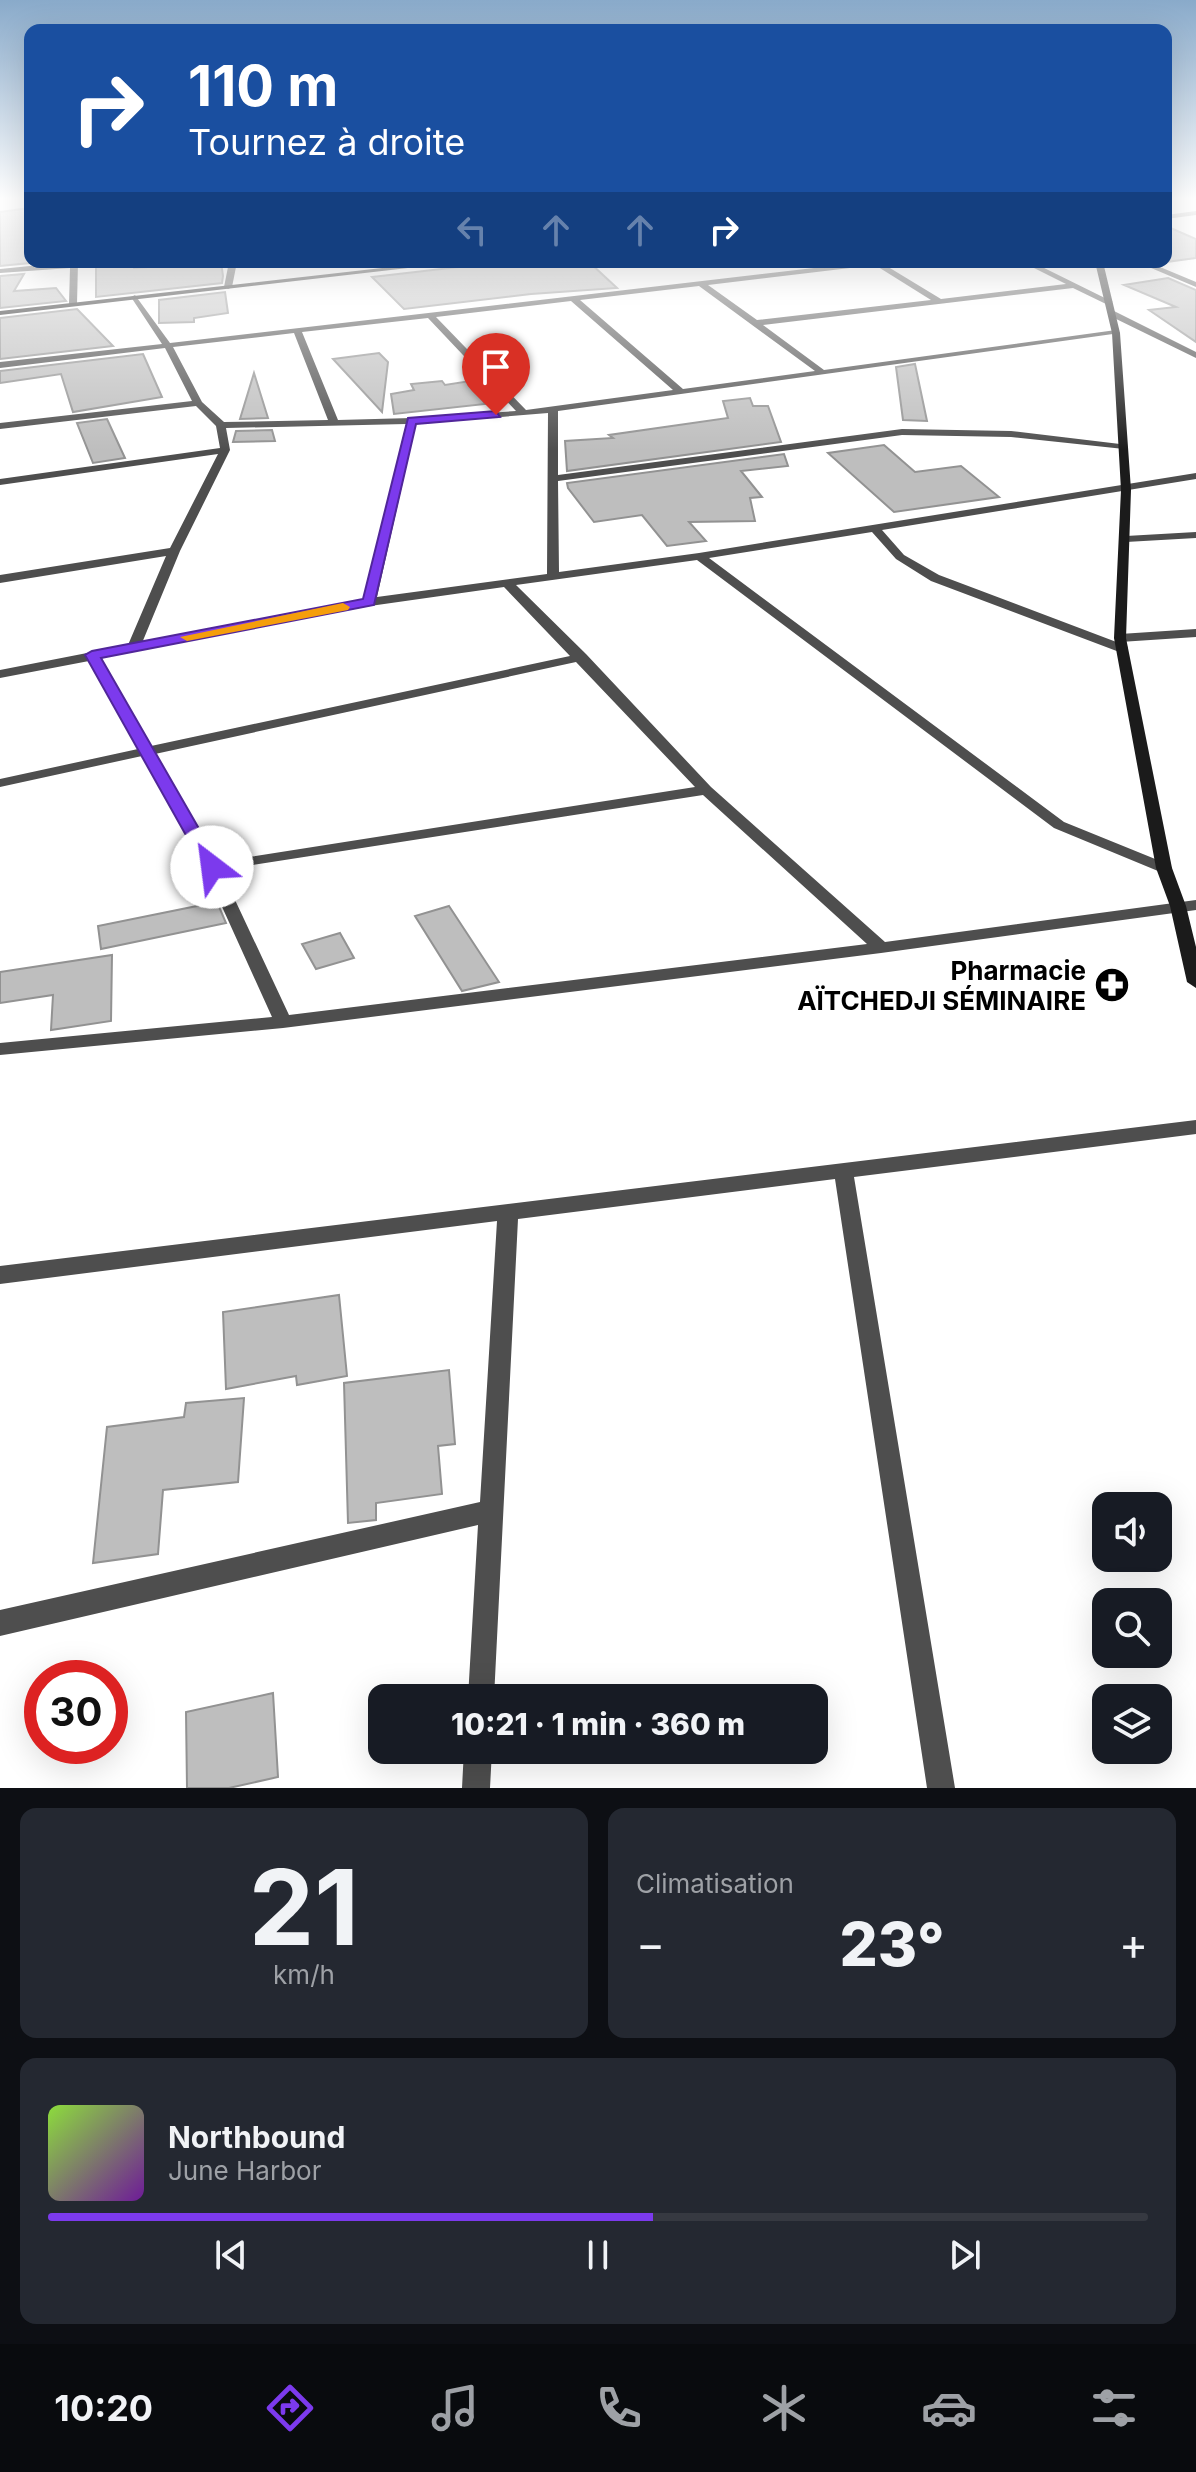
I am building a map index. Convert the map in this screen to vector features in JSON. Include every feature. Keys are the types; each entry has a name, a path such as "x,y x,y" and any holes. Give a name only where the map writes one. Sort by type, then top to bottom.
{"street":[{"path":"73,283 73,304"},
{"path":"0,313 255,283"},
{"path":"0,365 706,283"},
{"path":"910,283 940,302"},
{"path":"1065,283 1196,355"},
{"path":"1104,283 1116,333 1120,447 1126,490 1121,644 1164,868 1187,906 1196,982"},
{"path":"701,284 820,370"},
{"path":"756,323 1070,286"},
{"path":"134,647 174,551 225,450 221,425 198,403 168,346 135,297"},
{"path":"574,299 679,390"},
{"path":"431,316 524,413"},
{"path":"297,331 334,422"},
{"path":"221,425 412,421 524,413 820,370 1116,333"},
{"path":"0,426 198,403"},
{"path":"553,409 553,577"},
{"path":"370,602 412,421"},
{"path":"552,479 915,431 1011,434 1120,447"},
{"path":"0,482 225,450"},
{"path":"0,674 370,602 699,556 873,526 1126,490 1196,476"},
{"path":"873,526 900,557 935,578 1121,644 1196,633"},
{"path":"1126,539 1196,535"},
{"path":"0,579 174,551"},
{"path":"699,556 1059,825 1164,868"},
{"path":"508,584 706,790 881,948"},
{"path":"92,655 212,867 283,1022"},
{"path":"0,783 145,749 581,657"},
{"path":"212,867 706,790"},
{"path":"0,1049 283,1022 881,948 1187,906"},
{"path":"0,1275 1196,1127"},
{"path":"843,1169 941,1788"},
{"path":"482,1684 508,1211"},
{"path":"0,1623 493,1510"},
{"path":"476,1788 477,1764"}],"building":[{"path":"0,283 18,283 14,291 56,288 66,301 0,308"},
{"path":"96,283 218,283 96,297"},
{"path":"378,283 612,283 617,288 531,294 404,309"},
{"path":"1181,283 1196,290 1196,342 1149,310 1176,307 1124,285"},
{"path":"225,292 228,313 194,318 194,322 159,323 159,300"},
{"path":"77,309 113,346 0,359 0,318"},
{"path":"379,353 388,362 382,412 333,359"},
{"path":"143,354 162,397 73,412 61,374 0,383 0,371"},
{"path":"915,364 927,421 903,420 896,367"},
{"path":"254,373 268,418 240,419"},
{"path":"442,381 445,385 470,381 485,404 394,414 391,394 414,390 411,384"},
{"path":"750,398 753,406 768,406 781,442 567,471 565,441 613,438 609,435 728,418 723,401"},
{"path":"107,419 125,458 93,463 77,423"},
{"path":"272,430 275,441 233,442 236,431"},
{"path":"884,445 915,472 961,466 999,497 894,512 828,453"},
{"path":"784,454 788,466 741,471 762,497 750,498 755,521 689,522 706,541 667,546 642,515 594,522 567,483"},
{"path":"217,902 226,923 101,949 98,926"},
{"path":"449,906 499,982 462,991 415,916"},
{"path":"340,933 354,958 316,969 302,944"},
{"path":"112,955 111,1021 51,1030 53,995 0,1003 0,972"},
{"path":"339,1295 347,1376 297,1385 296,1376 226,1389 223,1312"},
{"path":"449,1370 455,1444 438,1446 442,1494 376,1503 376,1520 348,1523 344,1383"},
{"path":"244,1398 238,1482 163,1490 158,1554 93,1563 107,1427 184,1417 186,1403"},
{"path":"273,1693 278,1777 229,1788 187,1788 186,1712"}],"slow traffic":[{"path":"187,637 343,607"}],"place":[{"name":"Pharmacie AÏTCHEDJI SÉMINAIRE","path":"1112,985"}],"route":[{"path":"212,867 92,655 370,602 412,421 496,415"}]}
